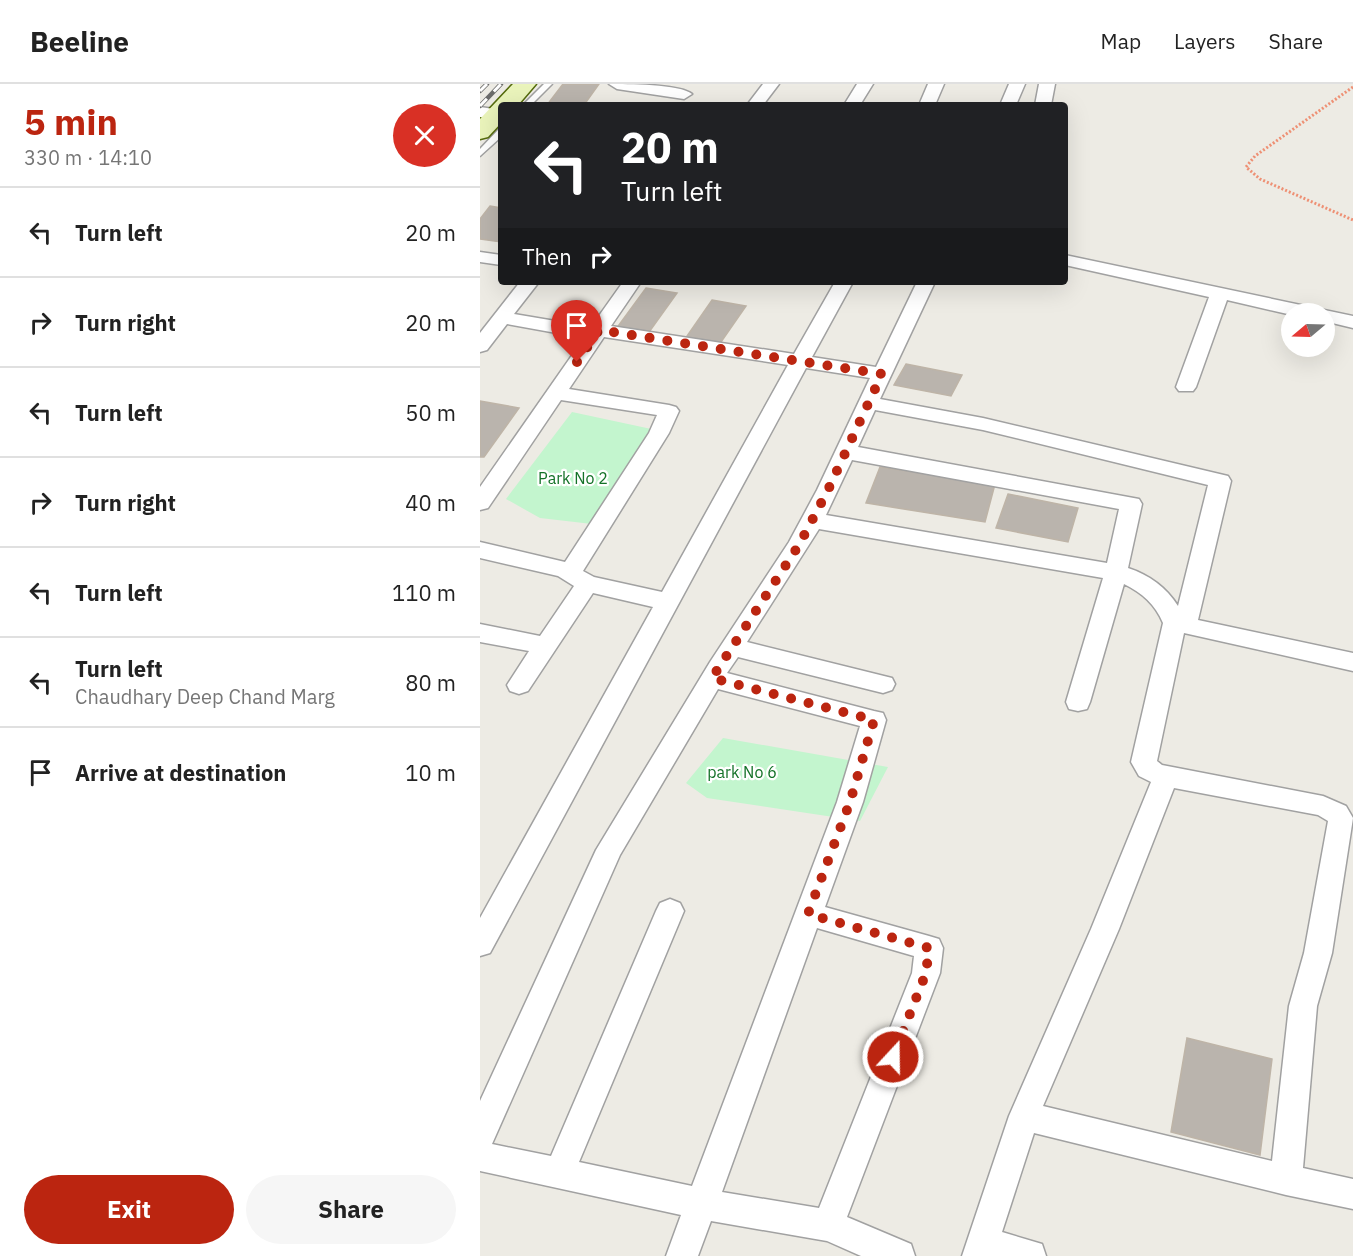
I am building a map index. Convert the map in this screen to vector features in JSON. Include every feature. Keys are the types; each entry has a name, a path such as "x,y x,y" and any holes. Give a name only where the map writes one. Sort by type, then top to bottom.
{"main road":[{"path":"509,102 525,84"},
{"path":"480,132 498,115"}],"street":[{"path":"617,84 684,94"},
{"path":"757,102 771,84"},
{"path":"854,102 865,84"},
{"path":"928,102 936,84"},
{"path":"1009,102 1017,84"},
{"path":"1043,102 1047,84"},
{"path":"480,257 498,260"},
{"path":"1068,261 1281,306"},
{"path":"480,346 528,285"},
{"path":"480,503 630,285"},
{"path":"480,944 842,285"},
{"path":"480,1135 609,850 712,678 799,545 846,452 925,285"},
{"path":"1186,387 1220,293"},
{"path":"502,318 802,360 882,374"},
{"path":"1335,318 1353,322"},
{"path":"519,685 544,645 659,434 669,411 556,393"},
{"path":"868,403 983,424 1220,481 1144,762 1147,769 1154,774 1323,806 1337,813 1341,820 1318,952 1303,1006 1286,1180"},
{"path":"846,452 1131,504 1116,572 1078,702"},
{"path":"812,520 1116,572 1149,586 1180,624 1353,662"},
{"path":"480,550 668,602"},
{"path":"480,633 544,645"},
{"path":"732,646 883,684"},
{"path":"682,1256 850,802 874,720 712,678"},
{"path":"1030,1256 980,1250 1024,1116 1105,929 1166,776"},
{"path":"559,1173 670,911"},
{"path":"808,914 929,948 926,973 828,1226"},
{"path":"1024,1116 1286,1180 1353,1194"},
{"path":"480,1156 701,1204 828,1226 899,1256"}],"lane":[{"path":"530,102 548,84"},
{"path":"480,154 498,115"}],"path":[{"path":"1353,87 1255,156 1246,167 1260,179 1353,220"}],"green space":[{"name":"Park No 2","path":"572,412 656,430 592,524 540,518 506,499"},
{"name":"park No 6","path":"723,738 888,767 860,821 707,798 686,783"}],"building":[{"path":"563,84 599,84 586,102 549,102"},
{"path":"490,206 498,207 498,242 480,239 480,219"},
{"path":"646,288 677,293 647,335 616,329"},
{"path":"712,300 746,306 719,345 685,339"},
{"path":"906,364 962,375 951,396 894,385"},
{"path":"480,401 519,408 484,457 480,457"},
{"path":"880,467 995,484 985,522 866,503"},
{"path":"1008,494 1078,508 1068,542 996,528"},
{"path":"1187,1038 1272,1059 1260,1155 1171,1132"}],"railway":[{"path":"480,91 487,84"},
{"path":"480,106 501,84"}],"route":[{"path":"577,362 599,330 882,374 828,490 799,545 712,678 874,720 850,802 808,914 929,948 926,973 893,1057"}]}
